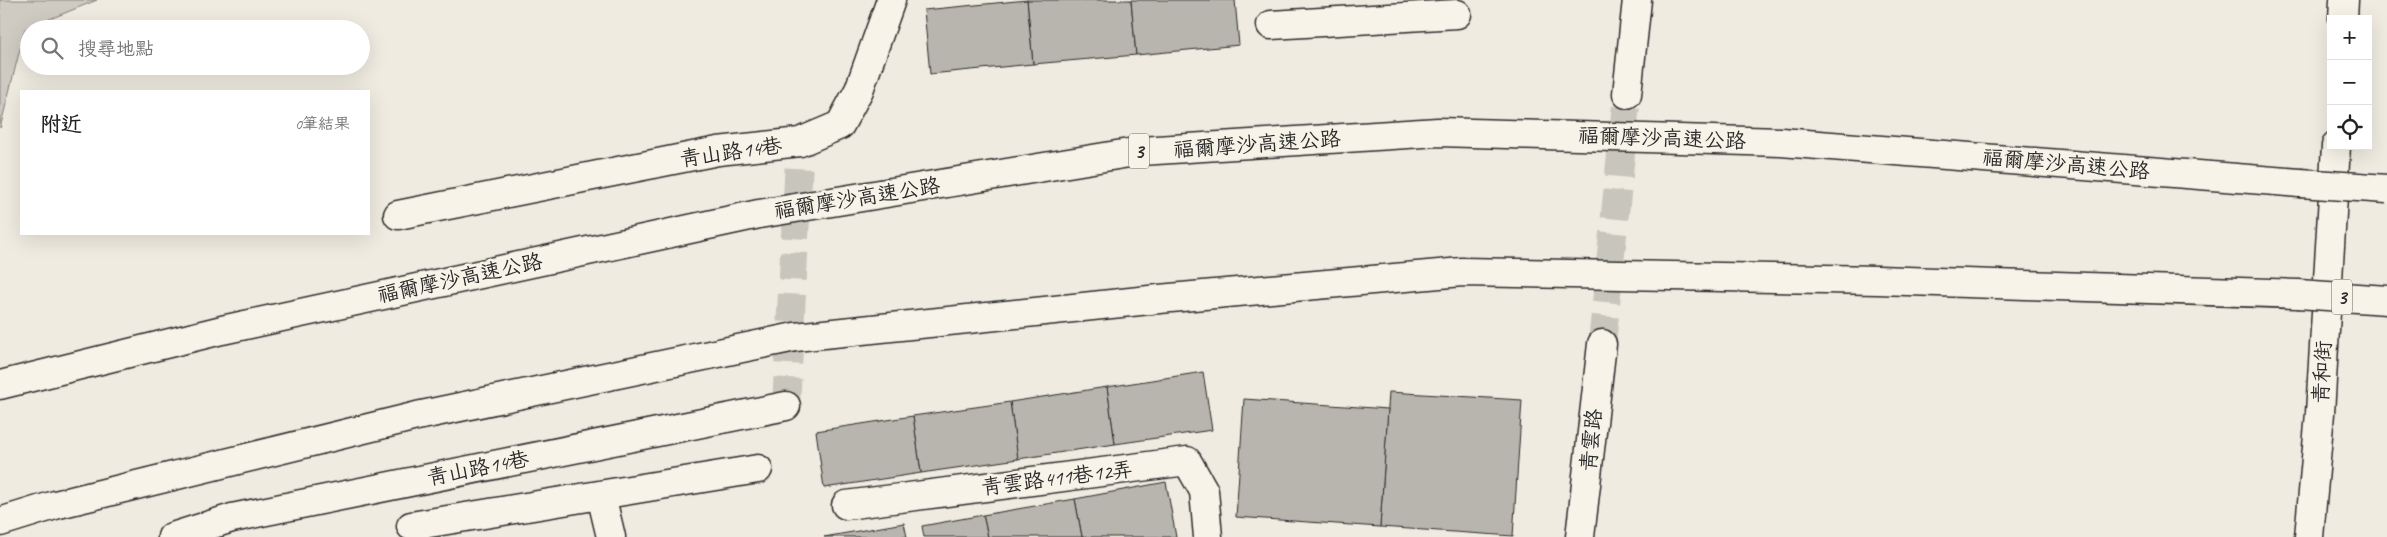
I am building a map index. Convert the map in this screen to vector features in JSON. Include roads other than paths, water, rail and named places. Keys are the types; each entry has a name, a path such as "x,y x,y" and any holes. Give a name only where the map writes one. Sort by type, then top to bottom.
{"main road":[{"name":"青山路14巷","path":"398,214 718,151 800,142 840,125 859,90 891,0"},
{"path":"1628,94 1637,0"},
{"path":"2343,15 2344,0"},
{"path":"1271,25 1354,10 1457,14"},
{"name":"福爾摩沙高速公路","path":"0,385 222,330 759,214 1141,151 1438,132 1771,141 2387,189"},
{"name":"青和街","path":"2309,537 2320,413 2336,150"},
{"name":"3","path":"0,522 56,505 417,416 795,337 1159,299 1462,272 1888,281 2298,294 2387,300"},
{"name":"青雲路","path":"1580,537 1602,344"},
{"name":"青山路14巷","path":"172,537 232,518 786,406"},
{"name":"青雲路411巷12弄","path":"846,505 1186,461 1204,491 1208,537"},
{"path":"411,526 758,469"},
{"path":"601,494 611,537"}],"tunnel":[{"path":"1602,344 1627,94"},
{"path":"786,406 800,142"}]}
